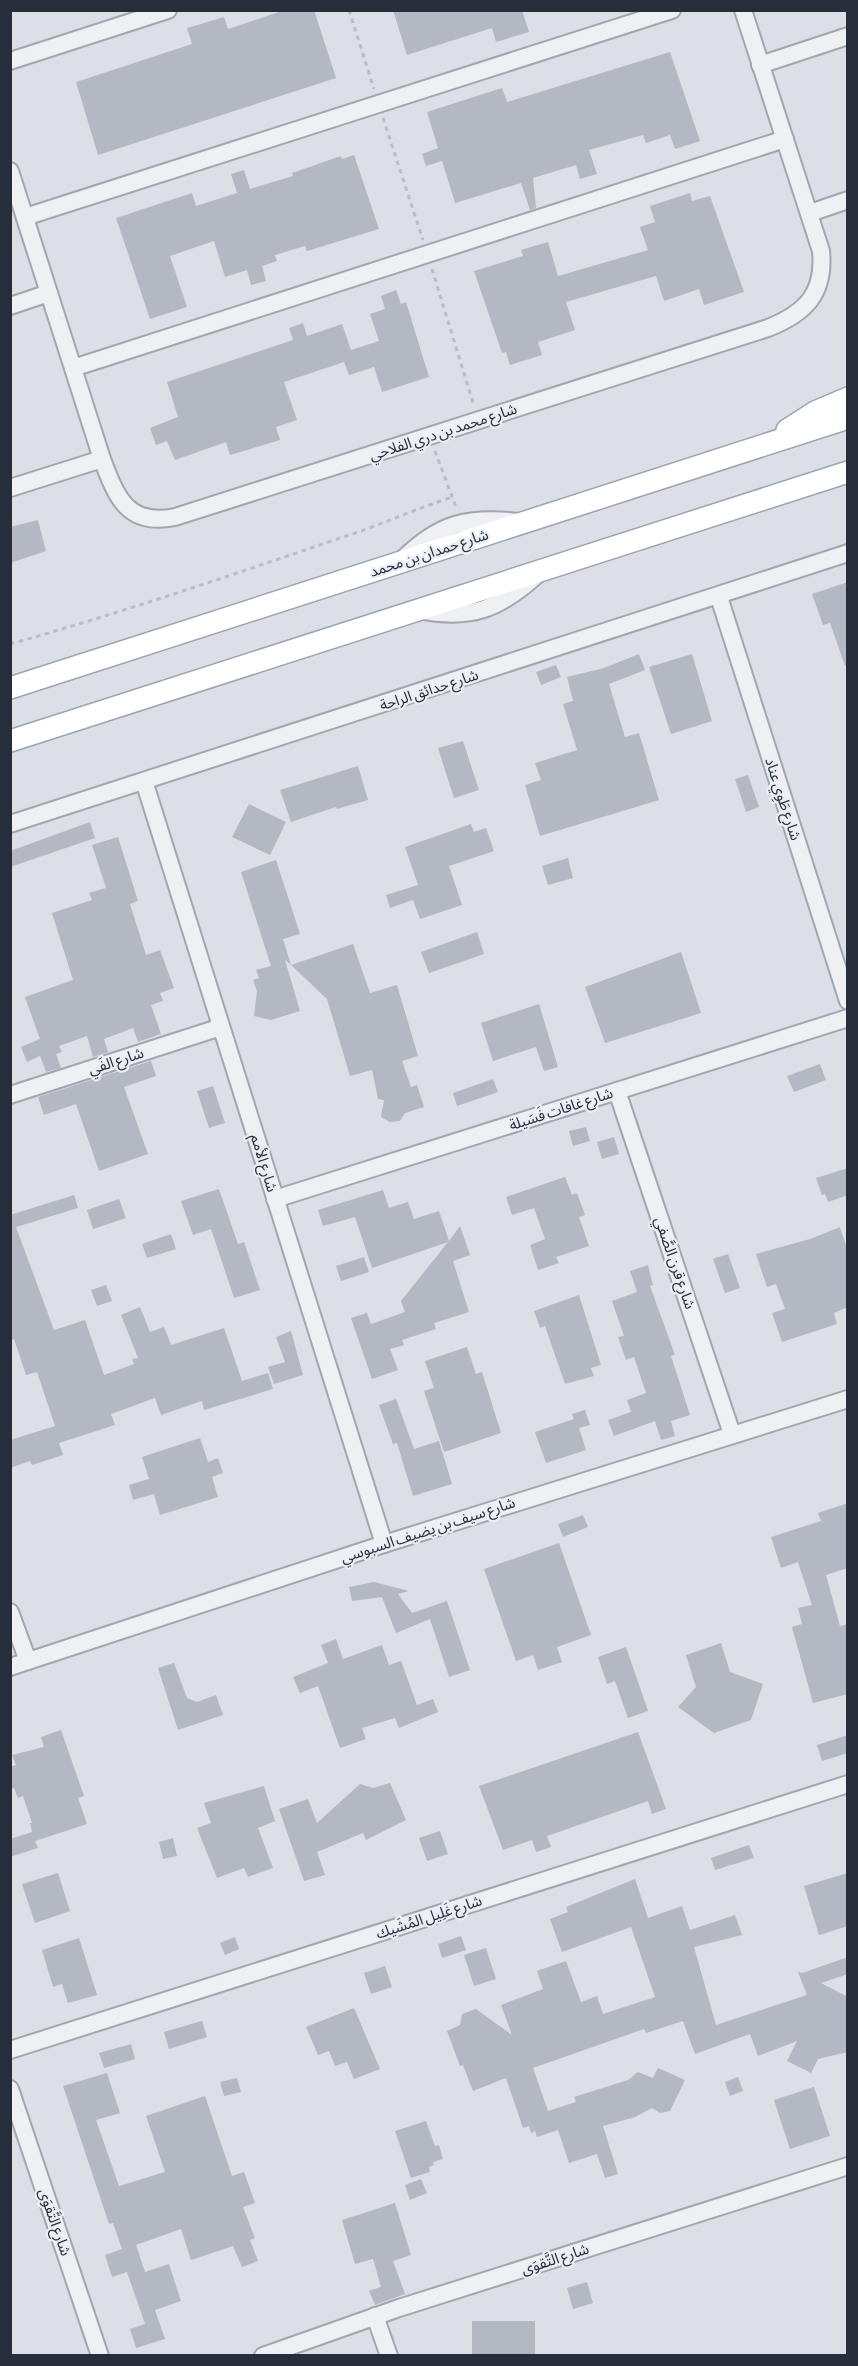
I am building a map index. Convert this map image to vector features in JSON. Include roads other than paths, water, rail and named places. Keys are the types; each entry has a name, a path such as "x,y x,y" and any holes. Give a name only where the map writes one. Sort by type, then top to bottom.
{"main road":[{"path":"776,441 815,412 848,398"},
{"name":"شارع حمدان بن محمد","path":"10,688 848,418"},
{"path":"10,741 848,472"}],"street":[{"path":"10,61 168,10"},
{"path":"25,217 672,10"},
{"name":"شارع محمد بن دري الفلاحي","path":"10,171 102,459 121,502 142,516 163,519 783,322 796,314 813,297 822,275 821,251 743,10"},
{"path":"760,65 848,36"},
{"path":"73,368 785,139"},
{"path":"810,213 848,200"},
{"path":"10,306 49,293"},
{"path":"10,489 102,459"},
{"path":"400,562 430,536 462,522 479,519 523,523"},
{"name":"شارع حدائق الراحة","path":"10,824 719,597 848,553"},
{"name":"شارع طَوِي عناد","path":"719,597 848,1001"},
{"name":"شارع الأمم","path":"144,781 384,1544"},
{"name":"شارع غافات فَسَيلة","path":"275,1199 848,1018"},
{"name":"شارع الفَي","path":"10,1095 221,1027"},
{"name":"شارع قرن الصَّفي","path":"617,1091 732,1434"},
{"name":"شارع سيف بن يضيف السبوسي","path":"10,1667 384,1544 848,1399"},
{"path":"10,1612 27,1661"},
{"name":"شارع غَلِيل المُشَيك","path":"10,2050 848,1784"},
{"name":"شارع التَّقوَى","path":"10,2089 100,2355"},
{"name":"شارع التَّقوَى","path":"269,2355 375,2316 848,2166"},
{"path":"375,2316 389,2355"}]}
